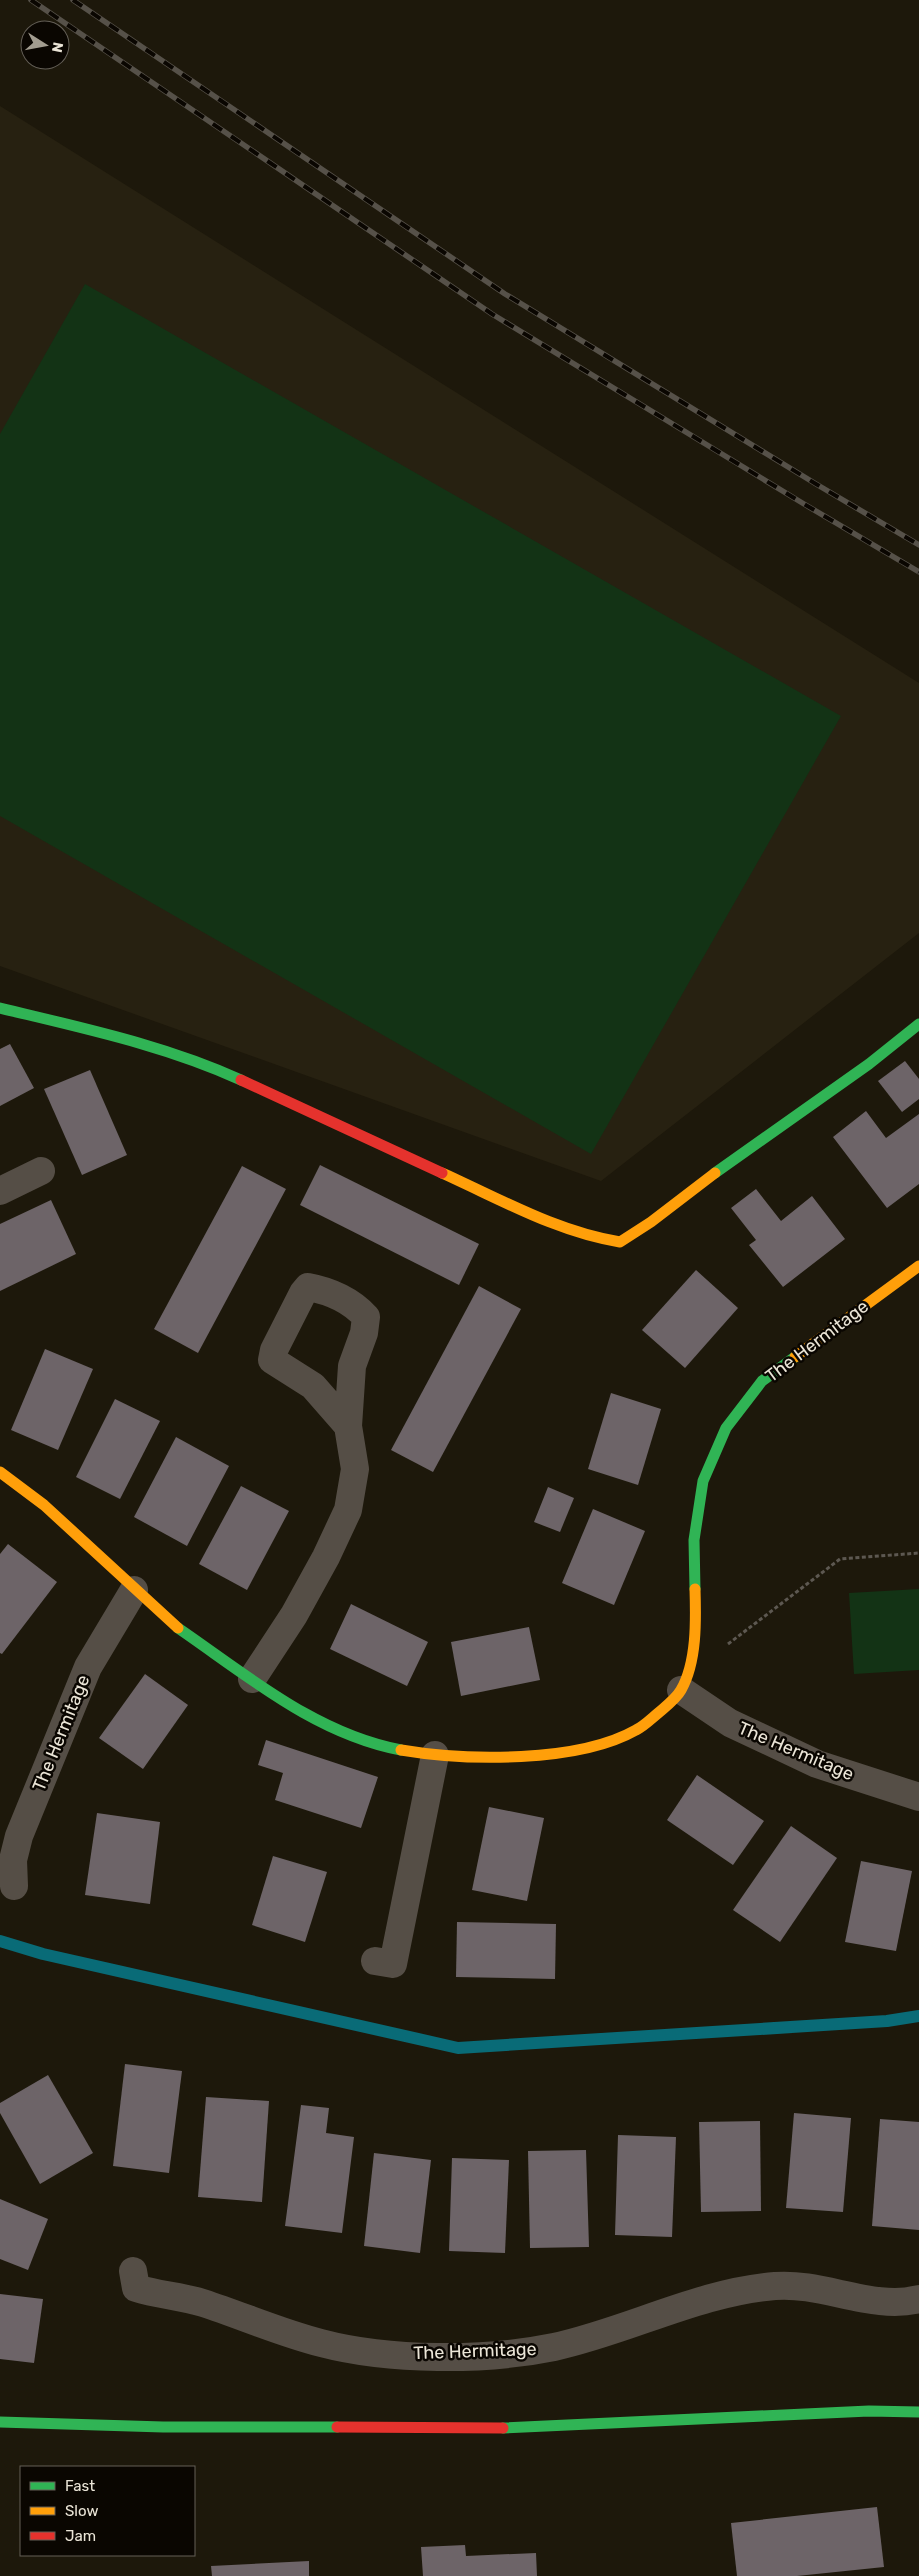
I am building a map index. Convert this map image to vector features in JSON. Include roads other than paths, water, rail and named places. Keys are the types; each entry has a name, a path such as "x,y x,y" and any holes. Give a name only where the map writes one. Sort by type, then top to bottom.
{"street":[{"path":"0,1008 139,1042 204,1063 554,1224 594,1238 620,1242 651,1222 696,1185 869,1064 919,1024"},
{"path":"0,1191 41,1171"},
{"name":"The Hermitage","path":"0,1472 44,1505 170,1622 298,1710 337,1731 375,1745 435,1755 469,1758 530,1756 578,1750 606,1743 637,1730 666,1707 681,1690 690,1664 696,1612 694,1540 703,1481 726,1428 762,1381 919,1266"},
{"path":"252,1679 294,1615 326,1557 348,1510 355,1469 348,1426 352,1366 364,1333 366,1317 357,1307 323,1290 308,1287 274,1350 272,1360 314,1386 348,1426"},
{"name":"The Hermitage","path":"14,1886 13,1860 19,1836 88,1667 134,1590"},
{"name":"The Hermitage","path":"681,1690 730,1723 817,1764 919,1797"},
{"path":"375,1961 394,1964 435,1755"},
{"name":"The Hermitage","path":"133,2271 136,2288 202,2303 322,2344 376,2353 436,2356 514,2353 554,2347 732,2293 776,2286 809,2287 890,2302 919,2299"},
{"path":"0,2422 163,2427 528,2428 869,2411 919,2412"}],"waterway":[{"path":"0,1941 43,1954 458,2048 887,2021 919,2016"}],"railway":[{"path":"31,0 492,314 919,572"},
{"path":"73,0 505,294 919,545"}]}
